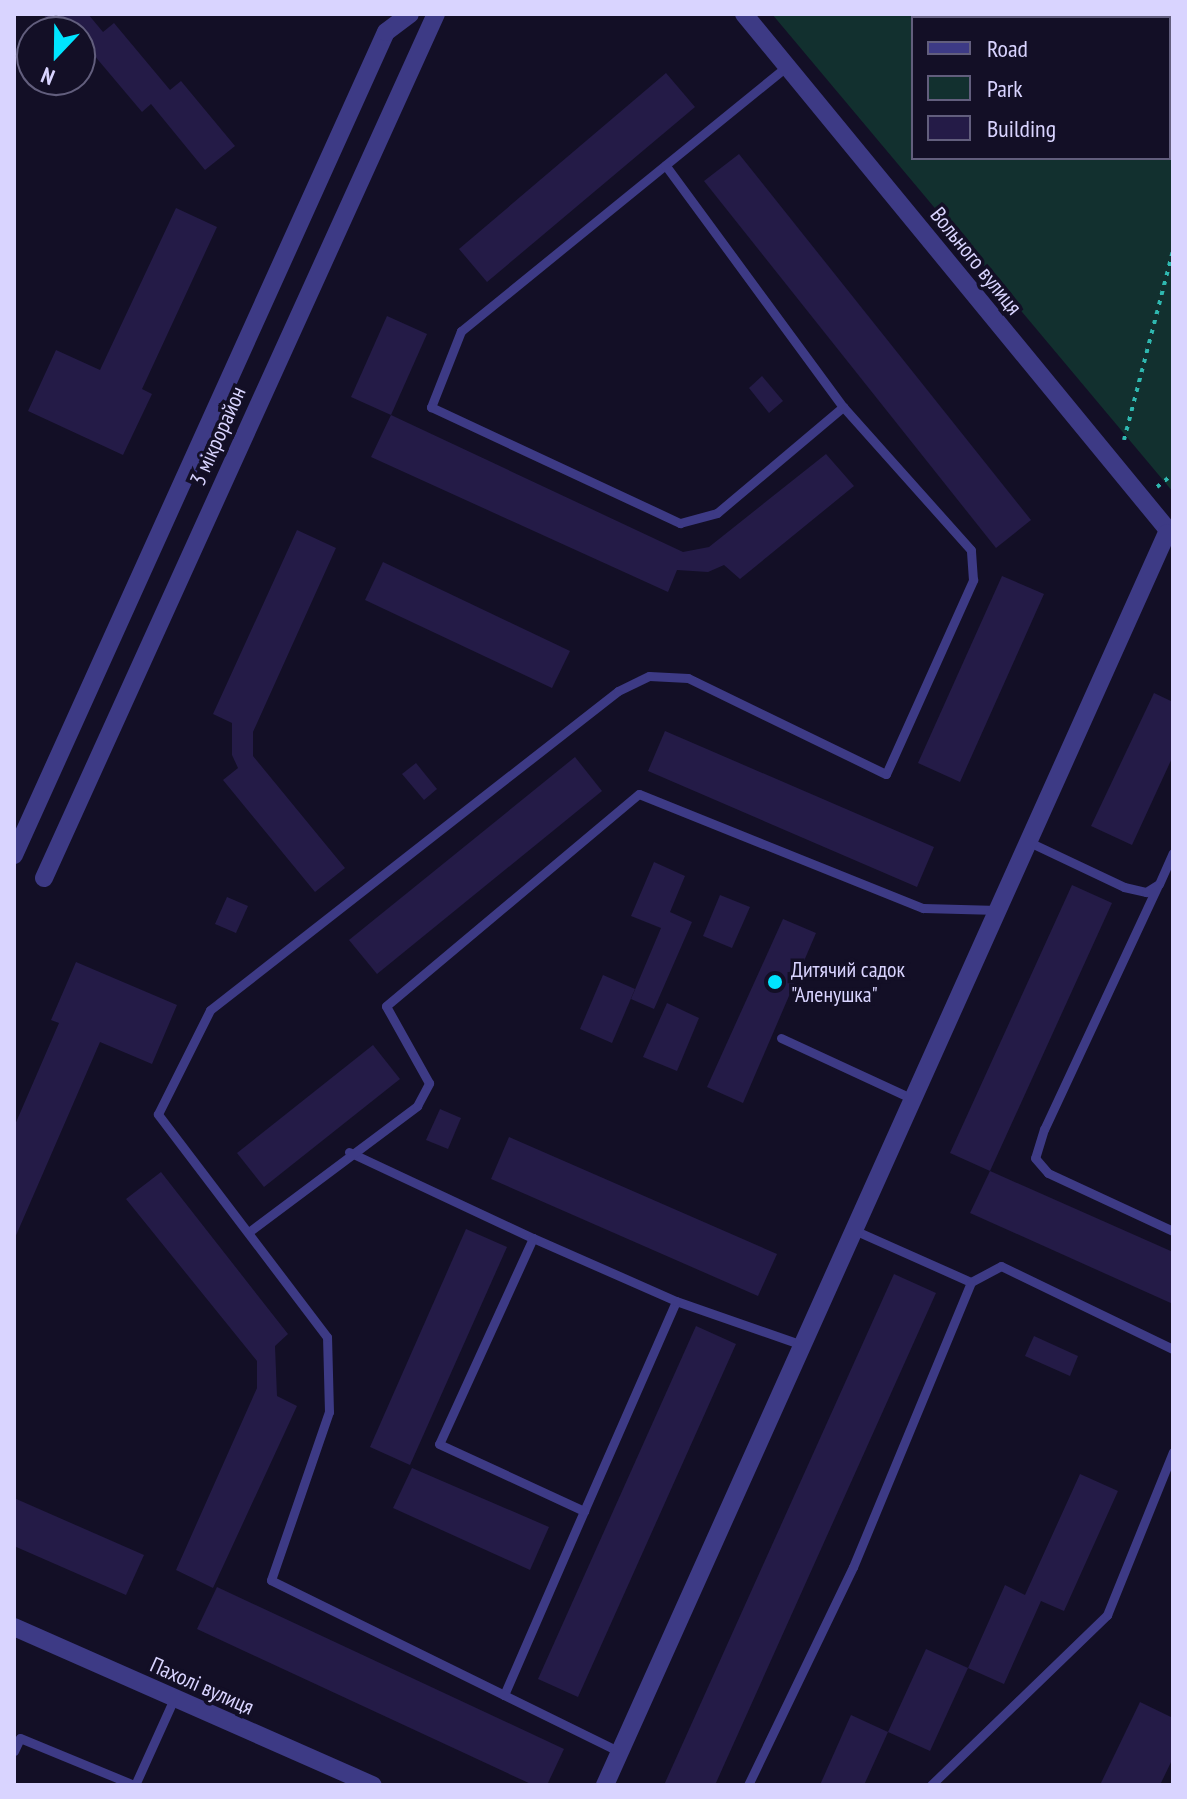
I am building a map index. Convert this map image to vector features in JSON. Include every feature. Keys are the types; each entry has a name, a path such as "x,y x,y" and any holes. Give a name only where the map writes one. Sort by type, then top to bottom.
{"street":[{"name":"3 мікрорайон","path":"14,855 386,32 410,14"},
{"name":"3 мікрорайон","path":"44,878 436,14"},
{"name":"Вольного вулиця","path":"744,14 1170,534"},
{"path":"605,1785 1028,841 1170,534"},
{"name":"Пахолі вулиця","path":"14,1627 173,1701 373,1785"}],"lane":[{"path":"786,67 461,331 431,407 680,523 717,513 843,407"},
{"path":"620,1752 271,1580 329,1412 327,1337 250,1231 158,1114 210,1010 618,691 649,676 688,678 886,774 973,580 971,550 843,407 665,165"},
{"path":"250,1231 349,1152 417,1106 429,1083 386,1006 639,794 923,908 998,910"},
{"path":"1028,841 1124,887 1146,892 1158,885"},
{"path":"1173,853 1044,1129 1035,1158 1048,1173 1173,1231"},
{"path":"781,1038 913,1099"},
{"path":"349,1152 676,1301 802,1345"},
{"path":"854,1230 971,1282"},
{"path":"533,1238 439,1444 584,1511"},
{"path":"748,1785 853,1567 971,1282 1001,1266 1173,1349"},
{"path":"504,1695 676,1301"},
{"path":"931,1785 1107,1615 1173,1452"},
{"path":"14,1751 20,1738 134,1785 173,1701"}],"path":[{"path":"1124,440 1173,250"},
{"path":"1157,487 1173,474"}],"green space":[{"path":"772,14 1173,14 1173,492"}],"building":[{"path":"43,14 90,16 45,16"},
{"path":"114,23 170,90 181,81 235,146 205,170 151,104 142,112 96,57 96,24 103,32"},
{"path":"666,73 695,107 487,282 459,249"},
{"path":"739,154 1031,520 996,548 704,181"},
{"path":"176,208 217,227 142,389 152,394 123,455 28,411 56,350 100,370"},
{"path":"387,316 427,334 391,415 351,397"},
{"path":"762,376 783,401 769,413 749,388"},
{"path":"391,415 683,552 709,547 826,454 854,486 740,579 724,565 708,572 677,570 668,592 371,457"},
{"path":"297,530 336,548 253,732 253,756 345,868 315,892 223,780 238,768 232,755 232,723 213,714"},
{"path":"383,562 570,651 552,688 365,600"},
{"path":"1002,576 1044,594 960,782 918,763"},
{"path":"1154,693 1173,702 1173,756 1132,845 1091,826"},
{"path":"665,731 934,847 917,887 648,771"},
{"path":"575,757 602,791 377,974 349,940"},
{"path":"416,763 437,789 424,800 402,774"},
{"path":"654,862 685,876 670,912 692,922 654,1009 631,999 661,928 631,916"},
{"path":"1072,885 1112,903 990,1171 950,1153"},
{"path":"720,895 750,907 732,948 703,936"},
{"path":"227,897 248,906 236,933 215,924"},
{"path":"783,919 816,933 743,1103 707,1087"},
{"path":"76,962 177,1005 152,1064 100,1042 14,1240 14,1127 59,1023 51,1020"},
{"path":"603,975 635,989 612,1043 580,1029"},
{"path":"667,1003 699,1018 677,1071 643,1057"},
{"path":"373,1045 400,1079 264,1187 237,1153"},
{"path":"440,1109 461,1118 448,1149 426,1140"},
{"path":"509,1137 777,1254 758,1296 491,1179"},
{"path":"990,1171 1173,1252 1173,1304 970,1213"},
{"path":"161,1172 288,1334 275,1346 277,1396 297,1406 213,1588 176,1570 257,1388 257,1361 126,1199"},
{"path":"466,1229 507,1247 410,1465 370,1447"},
{"path":"894,1274 936,1293 715,1785 664,1785"},
{"path":"696,1326 736,1344 578,1697 538,1679"},
{"path":"1034,1336 1078,1356 1070,1376 1025,1356"},
{"path":"412,1468 549,1527 530,1570 393,1508"},
{"path":"1080,1474 1118,1491 1064,1611 1041,1601 1004,1684 968,1668 1005,1585 1025,1595"},
{"path":"14,1498 144,1555 126,1595 14,1546"},
{"path":"217,1587 564,1749 547,1785 533,1785 197,1629"},
{"path":"926,1649 968,1668 930,1751 888,1732"},
{"path":"1140,1702 1173,1718 1173,1758 1160,1785 1100,1785"},
{"path":"851,1715 888,1732 864,1785 820,1785"}],"place":[{"name":"Дитячий садок \"Аленушка\"","path":"775,982"}]}
